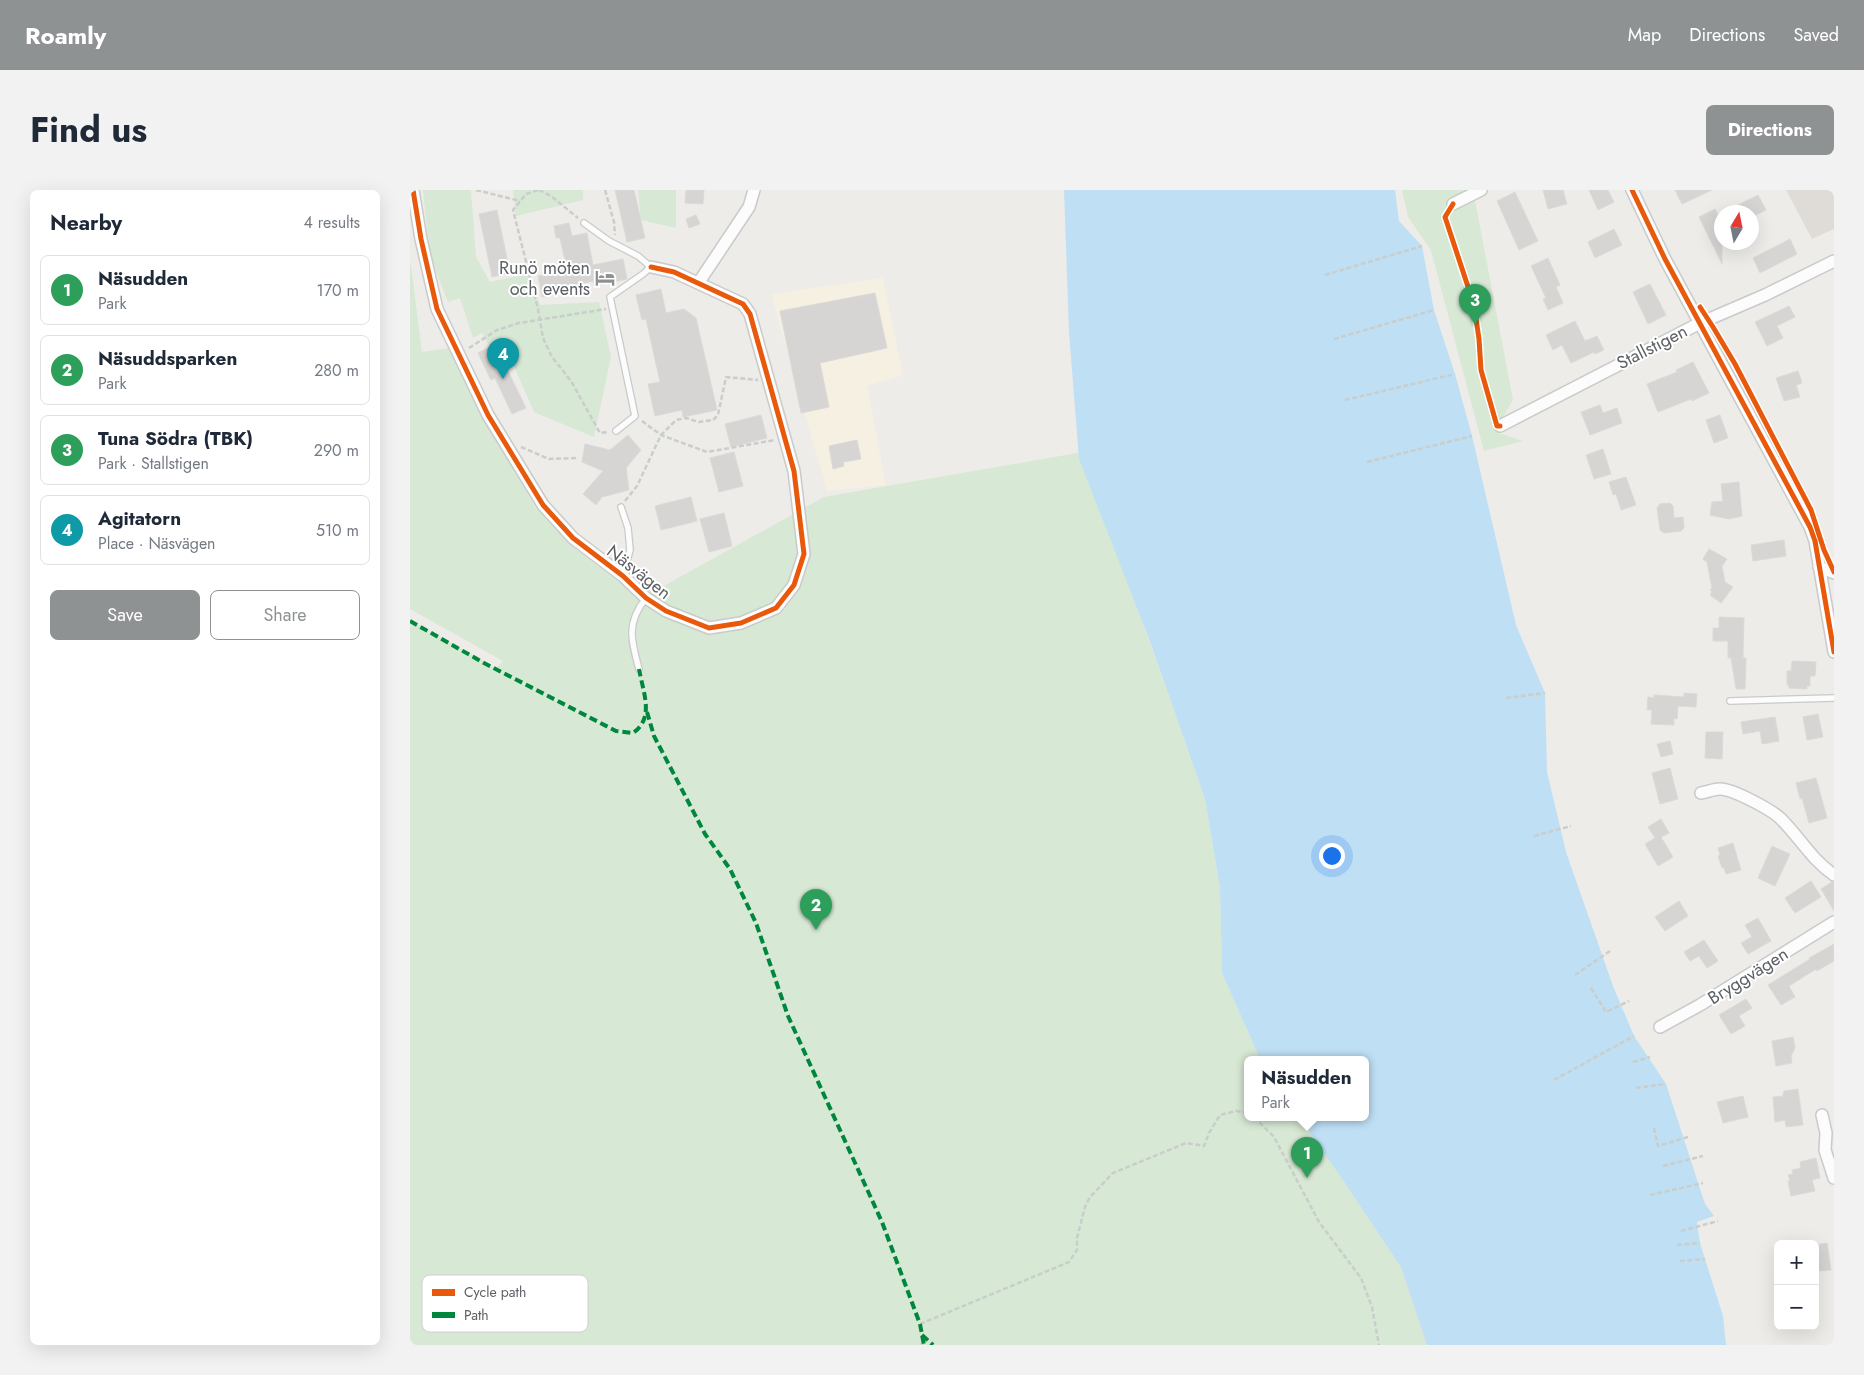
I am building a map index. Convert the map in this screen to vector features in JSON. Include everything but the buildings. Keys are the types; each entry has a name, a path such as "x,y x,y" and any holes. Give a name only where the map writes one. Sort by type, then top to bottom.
{"street":[{"name":"Näsvägen","path":"413,190 421,239 437,309 488,415 543,505 573,538 623,576 646,598 666,610 709,628 741,623 776,608 794,585 804,554 794,471 750,314 743,304 699,282 674,272 651,267"},
{"path":"699,282 749,207 754,190"},
{"path":"1453,204 1481,190"},
{"path":"1632,190 1665,259 1810,526 1815,541 1834,652"},
{"name":"Stallstigen","path":"1500,426 1700,323 1765,295 1834,261"},
{"path":"1819,567 1834,574"},
{"path":"1701,793 1721,789 1745,797 1767,808 1780,818 1806,850 1834,875"},
{"name":"Bryggvägen","path":"1660,1028 1834,922"},
{"path":"1822,1115 1826,1133 1825,1150 1834,1178"}],"lane":[{"path":"584,223 615,244 638,256 651,267 610,297 635,416 616,431"},
{"path":"621,507 628,528 630,550 623,576"},
{"path":"639,669 632,642 632,623 637,610 646,598"},
{"path":"1730,701 1834,698"}],"path":[{"path":"476,190 520,201"},
{"path":"584,223 550,196 538,190 526,194 513,210 543,338 552,357 571,381 600,434 616,431"},
{"path":"605,190 614,222 615,244"},
{"path":"1325,275 1422,246"},
{"path":"459,355 497,330 518,323 612,308"},
{"path":"1334,339 1434,310"},
{"path":"1345,400 1455,374"},
{"path":"621,507 636,486 661,435 676,420 686,418 699,422 713,420 718,415 726,377 768,380"},
{"path":"635,416 661,435 707,452 784,438"},
{"path":"1367,462 1472,436"},
{"path":"509,447 514,444 549,459 577,458"},
{"path":"1506,698 1545,693"},
{"path":"1534,836 1571,826"},
{"path":"1575,974 1610,951"},
{"path":"1591,988 1606,1012 1629,1000"},
{"path":"1554,1080 1634,1036"},
{"path":"1633,1062 1650,1057"},
{"path":"1636,1088 1666,1084"},
{"path":"920,1324 1070,1262 1077,1250 1077,1238 1085,1207 1090,1197 1113,1173 1186,1143 1204,1146 1209,1133 1220,1115 1236,1111 1244,1112"},
{"path":"1258,1121 1274,1137 1319,1222 1361,1278 1372,1307 1379,1345"},
{"path":"1654,1128 1658,1146 1688,1137"},
{"path":"1663,1166 1703,1156"},
{"path":"1650,1196 1703,1183"},
{"path":"1681,1231 1718,1222"},
{"path":"1677,1245 1700,1243"},
{"path":"1680,1261 1705,1258"},
{"path":"922,1335 922,1345"}],"shaded area":[{"path":"1786,190 1834,190 1834,229 1812,239"},
{"path":"883,278 903,375 867,386 886,485 827,491 771,294"}],"green space":[{"path":"423,190 471,190 476,257 490,282 528,274 540,305 599,302 611,357 594,437 534,412 503,341 490,347 482,333 473,338 460,298 448,302 430,256"},
{"path":"513,190 583,190 583,200 516,216"},
{"path":"638,190 676,190 676,228 641,220"},
{"path":"1402,190 1473,190 1513,400 1502,419 1498,433 1523,441 1484,451 1431,250 1408,217"},
{"path":"410,258 422,352 449,348 487,423 535,507 573,547 619,582 662,587 824,497 1083,452 1205,799 1220,888 1222,973 1259,1056 1244,1056 1244,1121 1369,1121 1369,1057 1435,1002 1573,1345 410,1345 410,620 496,668 503,661 410,609"}],"water":[{"path":"1064,190 1395,190 1399,221 1422,246 1434,310 1455,374 1472,436 1516,625 1545,693 1547,772 1566,852 1613,986 1634,1036 1666,1084 1705,1204 1714,1216 1697,1222 1700,1243 1723,1316 1726,1345 1427,1345 1401,1267 1303,1121 1369,1121 1369,1056 1259,1056 1222,973 1220,888 1205,799 1148,636 1079,459 1069,332"}],"marked path":[{"path":"410,621 484,663 616,731 633,733 644,720 646,704 639,669"},
{"path":"647,712 654,736 705,834 730,869 756,923 788,1016 882,1222 920,1324 924,1345"},
{"path":"922,1335 933,1345"}],"cycle path":[{"path":"413,190 421,239 437,309 488,415 543,505 573,538 623,576 646,598 666,611 709,628 741,623 776,608 794,585 804,554 794,471 750,314 743,304 674,272 651,267"},
{"path":"1632,190 1665,259 1810,527 1815,541 1834,652"},
{"path":"1453,204 1445,217 1474,305 1481,370 1497,426 1500,426"},
{"path":"1700,307 1735,364 1811,510 1824,550 1834,572"}],"place":[{"name":"Runö möten och events","path":"605,278"},
{"name":"Tuna Södra (TBK)","path":"1475,325"},
{"name":"Agitatorn","path":"503,379"},
{"name":"Näsuddsparken","path":"816,930"},
{"name":"Näsudden","path":"1307,1178"}]}
